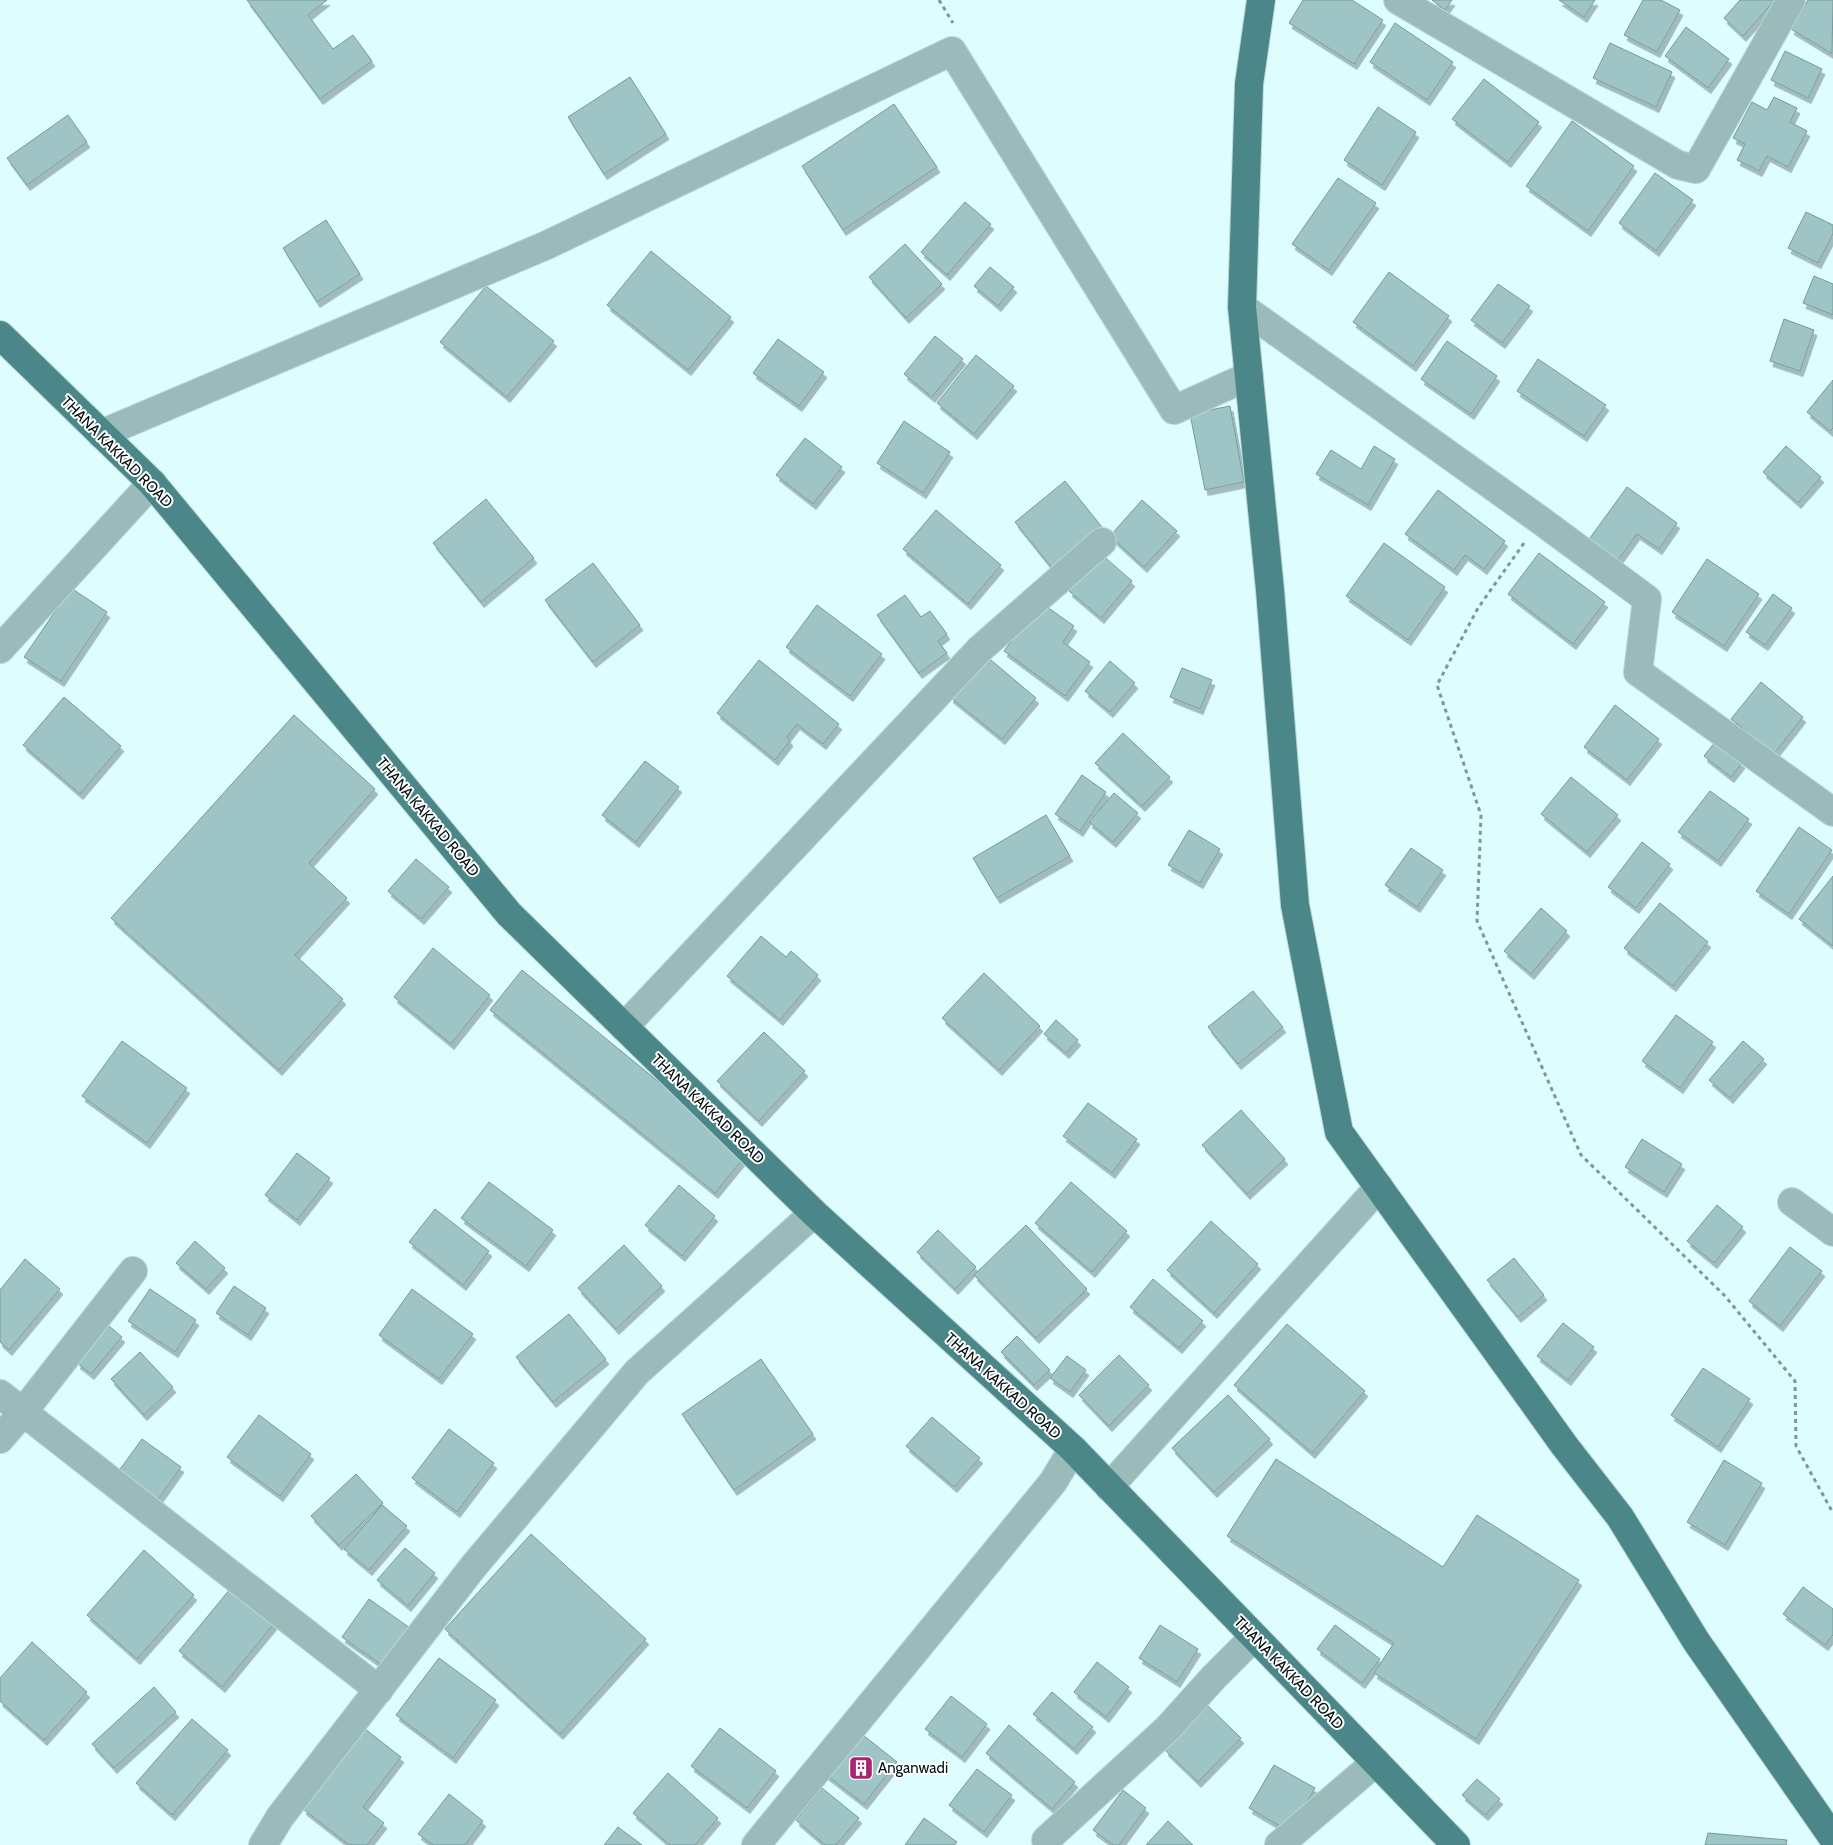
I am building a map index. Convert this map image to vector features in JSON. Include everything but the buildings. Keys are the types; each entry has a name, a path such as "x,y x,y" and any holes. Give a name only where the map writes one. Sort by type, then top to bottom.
{"main road":[{"path":"1261,0 1249,84 1242,307 1270,590 1295,905 1339,1132 1558,1437 1620,1517 1696,1641 1833,1838"},
{"name":"THANA KAKKAD ROAD","path":"0,336 152,483 509,914 814,1213 1073,1449 1456,1845"}],"street":[{"path":"1398,0 1678,165 1696,169 1791,0"},
{"path":"101,434 547,246 952,50 1174,410 1249,376"},
{"path":"1242,307 1540,520 1647,599 1638,672 1833,812"},
{"path":"0,650 152,483"},
{"path":"624,1027 980,649 1102,542"},
{"path":"1109,1487 1379,1187"},
{"path":"1792,1202 1833,1232"},
{"path":"262,1845 280,1817 473,1568 637,1372 814,1213"},
{"path":"0,1439 133,1271"},
{"path":"0,1394 379,1690"},
{"path":"756,1845 1053,1482 1073,1449"},
{"path":"1046,1840 1168,1728 1214,1677 1254,1637"},
{"path":"1279,1845 1376,1762"}],"path":[{"path":"1540,520 1478,608 1437,685 1481,815 1477,921 1581,1155 1725,1296 1795,1381 1796,1446 1833,1513"}],"place":[{"name":"Anganwadi","path":"861,1768"}]}
